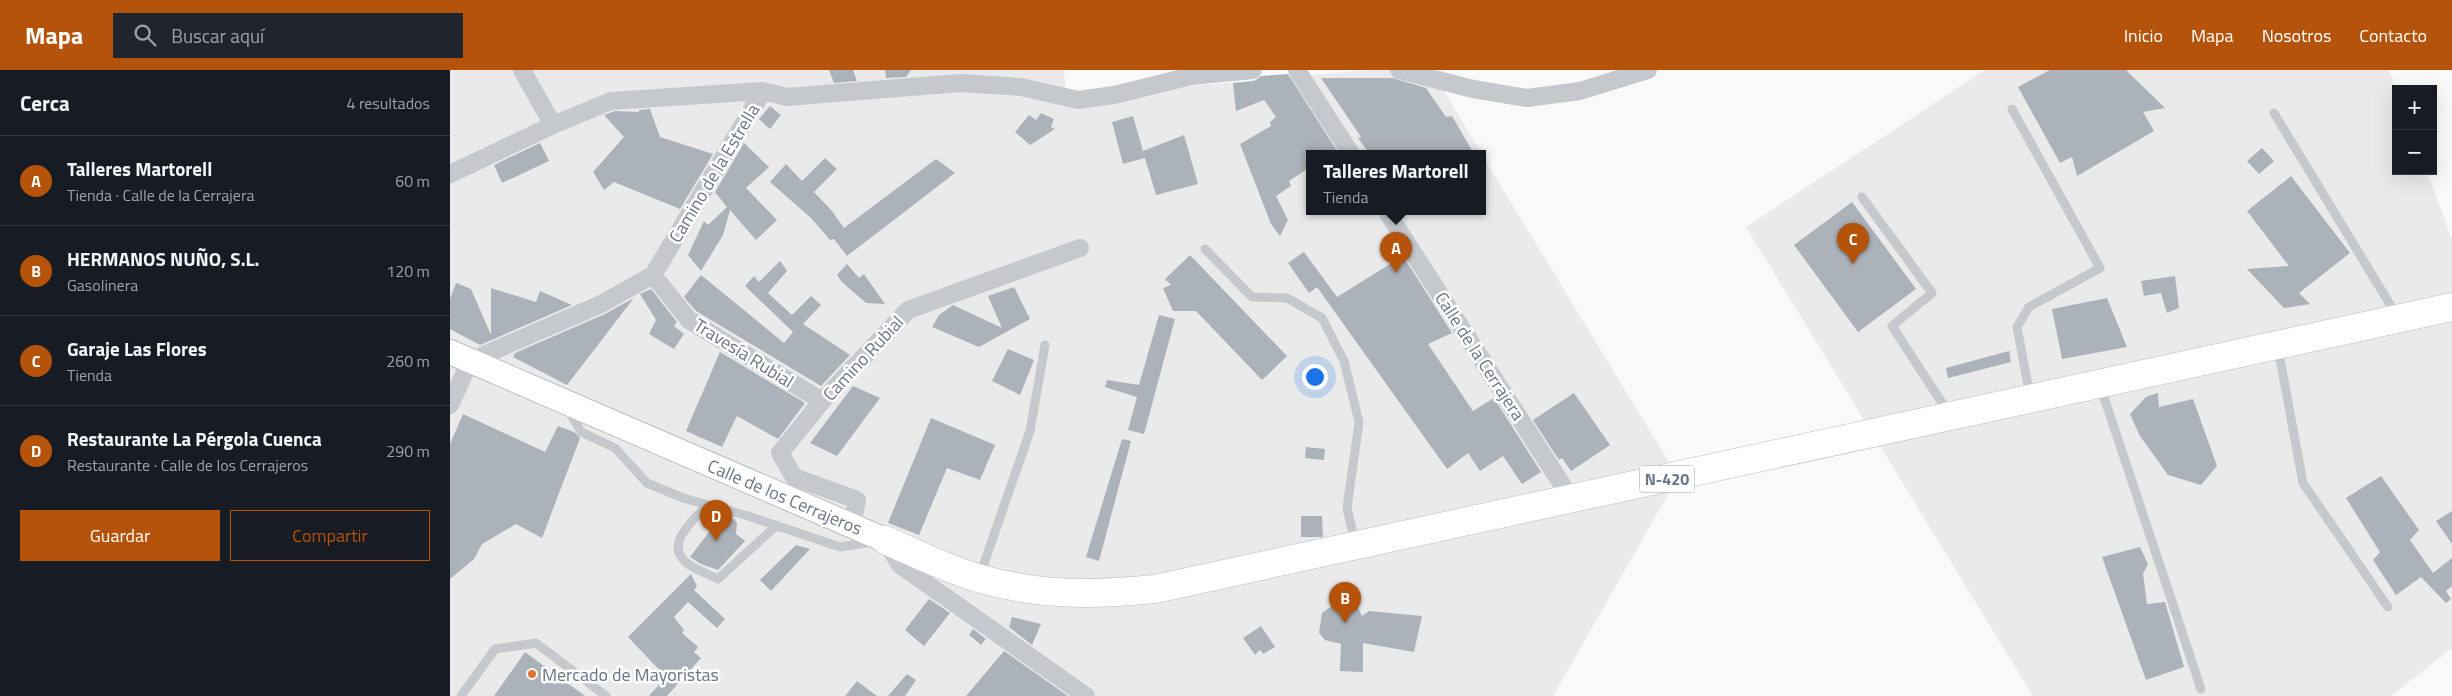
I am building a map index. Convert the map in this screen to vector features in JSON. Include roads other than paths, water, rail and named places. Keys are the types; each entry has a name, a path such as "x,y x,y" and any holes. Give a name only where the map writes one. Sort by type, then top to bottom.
{"highway":[{"name":"N-420","path":"885,540 979,578 1041,592 1092,595 1155,589 1356,547 2452,307"}],"main road":[{"name":"Calle de los Cerrajeros","path":"460,357 885,540"}],"street":[{"path":"522,70 552,125"},
{"name":"Camino de la Estrella","path":"460,357 601,304 653,275 763,91 787,97 961,83 1021,87 1078,100 1114,95 1190,76 1253,70"},
{"path":"1297,70 1348,150"},
{"path":"1399,70 1473,89 1526,98 1580,91 1648,70"},
{"path":"450,174 552,125 611,101 763,91"},
{"name":"Calle de la Cerrajera","path":"1389,215 1572,500"},
{"name":"Camino Rubial","path":"852,526 857,500 794,477 780,453 822,401 908,310 1080,248"},
{"name":"Travesía Rubial","path":"653,275 689,320 822,401"},
{"path":"450,405 460,357"},
{"name":"Calle de los Cerrajeros","path":"885,540 900,565 1086,696"}],"lane":[{"path":"2012,109 2100,268 2029,307 2017,327 2030,399"},
{"path":"2274,113 2399,319"},
{"path":"1862,196 1932,293 1892,326 1951,416"},
{"path":"1205,249 1252,297 1287,298 1322,318 1344,361 1359,422 1347,508 1356,547"},
{"path":"979,578 1030,432 1045,345"},
{"path":"2277,345 2303,483 2388,607"},
{"path":"2100,384 2201,689"},
{"path":"562,401 581,432 615,448 647,483 683,498 840,547 885,540"},
{"path":"707,505 678,539 678,550 686,563 718,579 777,526"},
{"path":"461,696 495,648 536,643 606,696"}],"place":[{"name":"Garaje Las Flores","path":"1853,264"},
{"name":"Talleres Martorell","path":"1396,273"},
{"name":"Restaurante La Pérgola Cuenca","path":"716,541"},
{"name":"HERMANOS NUÑO, S.L.","path":"1345,623"},
{"name":"Mercado de Mayoristas","path":"532,674"}]}
